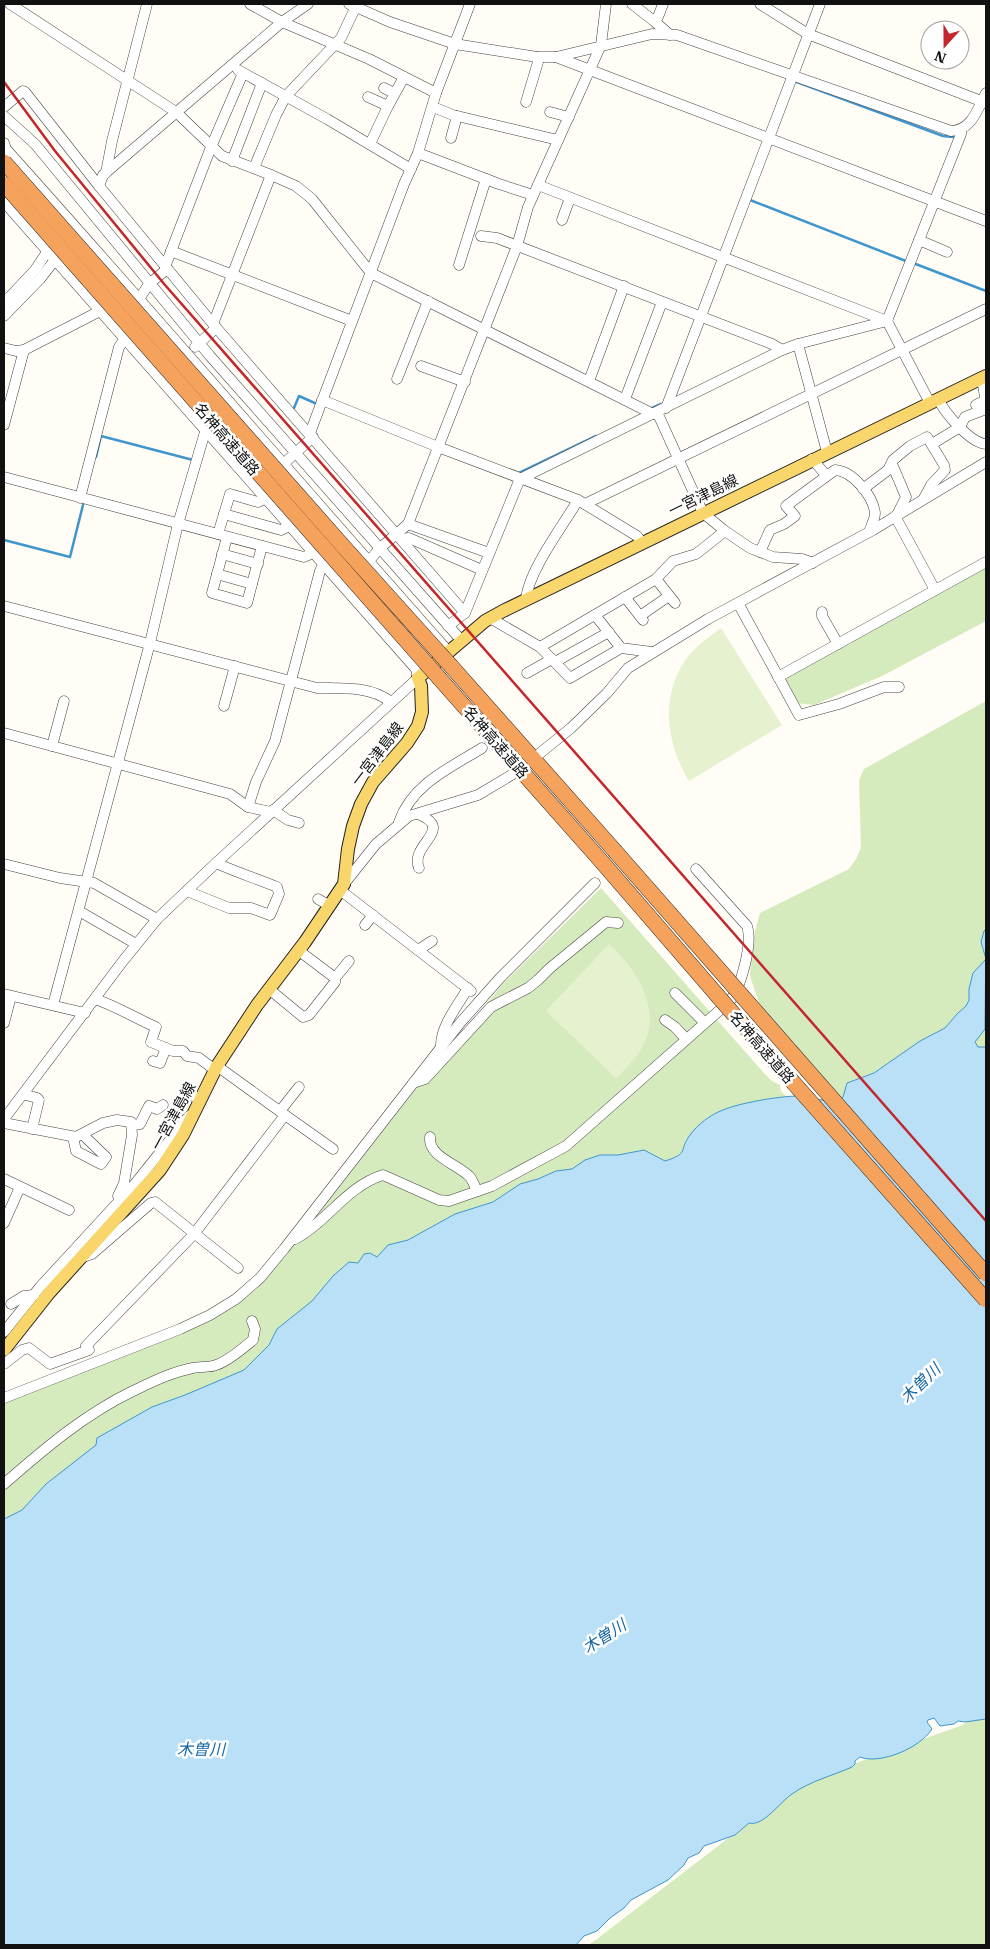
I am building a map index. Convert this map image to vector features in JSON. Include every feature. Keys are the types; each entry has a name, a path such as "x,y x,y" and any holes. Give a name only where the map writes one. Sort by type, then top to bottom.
{"highway":[{"name":"名神高速道路","path":"4,162 343,546 450,659 614,850 986,1274"},
{"name":"名神高速道路","path":"4,184 986,1300"}],"main road":[{"name":"一宮津島線","path":"4,1350 49,1293 160,1170 174,1151 191,1099 216,1068 269,989 342,887 353,826 361,804 373,782 407,743 418,726 422,712 421,686 418,678 450,659 461,640 490,618 812,459 984,377"}],"street":[{"path":"10,4 176,112 222,156 271,174 296,186 312,199 371,273 625,399 659,411"},
{"path":"99,186 106,173 112,141 147,4"},
{"path":"250,4 282,22 336,44 436,92"},
{"path":"106,173 282,22 308,4"},
{"path":"255,489 296,454 312,435 322,400 418,153 436,92 470,4"},
{"path":"369,561 379,548 400,536 408,524 465,382 533,195 601,45 606,4"},
{"path":"632,4 670,35"},
{"path":"654,21 658,17 663,4"},
{"path":"760,4 772,7 808,34 985,99 974,117 961,131 887,321"},
{"path":"812,563 802,559 773,557 760,552 724,531 703,513 678,459 659,411 700,317 820,4"},
{"path":"254,168 286,96 336,44 354,5 405,28 455,44 537,57 556,57 652,34 670,35 702,42 951,131 961,131"},
{"path":"526,102 538,62 537,57"},
{"path":"556,57 986,221"},
{"path":"231,66 411,169"},
{"path":"113,327 140,300 149,284 166,268 211,147 243,73"},
{"path":"370,144 394,93 404,77"},
{"path":"232,161 262,83"},
{"path":"384,88 394,93"},
{"path":"4,107 23,91 25,92 166,268 465,613"},
{"path":"368,97 388,106"},
{"path":"433,107 458,116 558,140"},
{"path":"550,112 569,118"},
{"path":"4,116 35,144 199,344 461,640"},
{"path":"451,138 458,116"},
{"path":"4,143 6,149 188,353 369,561 450,659"},
{"path":"418,153 533,195"},
{"path":"158,379 199,344 215,326 232,274 271,174"},
{"path":"459,265 486,179"},
{"path":"538,185 887,321 902,350 934,401 976,442 986,444"},
{"path":"562,220 570,198"},
{"path":"4,202 255,489 416,669 418,678 157,919 4,1118"},
{"path":"480,236 497,238 772,344 782,350"},
{"path":"918,240 947,252"},
{"path":"171,251 352,321"},
{"path":"4,311 47,252"},
{"path":"4,311 40,279 54,261"},
{"path":"589,381 624,286"},
{"path":"397,379 428,300"},
{"path":"625,399 662,302"},
{"path":"526,600 535,571 582,502 678,459 986,309"},
{"path":"4,348 16,351 24,350 100,311"},
{"path":"448,626 465,613 519,481 522,478 782,350 798,344 887,321"},
{"path":"80,498 119,347 124,340"},
{"path":"798,344 827,452"},
{"path":"5,417 24,350"},
{"path":"422,366 465,382"},
{"path":"932,444 960,427 965,417 984,405 984,377"},
{"path":"322,400 582,502 637,536 642,543"},
{"path":"53,1005 150,643 178,524 205,432"},
{"path":"864,489 888,470 893,460 910,446 927,437 944,465 945,470 931,485 923,499"},
{"path":"812,459 826,475"},
{"path":"539,754 602,698 628,668 652,652 869,532 986,462"},
{"path":"892,464 906,497 896,516"},
{"path":"760,552 770,530 784,524 795,516 786,506 835,470 841,470 862,485 875,516 869,532"},
{"path":"4,477 304,557 313,554"},
{"path":"262,546 247,603 212,593 222,554 224,514 230,494 258,502 264,499"},
{"path":"224,514 281,530 289,526"},
{"path":"896,516 935,590"},
{"path":"408,524 489,553"},
{"path":"540,647 656,578 673,561 696,554 724,531"},
{"path":"400,536 409,538 482,570"},
{"path":"222,554 258,564"},
{"path":"778,677 986,562"},
{"path":"248,807 256,782 275,741 323,565"},
{"path":"217,574 252,584"},
{"path":"625,597 642,618 672,600 656,578"},
{"path":"738,603 799,714 838,704 884,687 899,687"},
{"path":"4,606 317,688 353,688 386,698 391,702"},
{"path":"822,612 822,616 838,644"},
{"path":"595,614 621,648"},
{"path":"490,618 540,647 570,678 621,648 652,652"},
{"path":"528,673 608,632"},
{"path":"224,706 235,666"},
{"path":"52,746 64,701"},
{"path":"4,734 230,794 248,807 272,811 288,820 299,823"},
{"path":"399,823 402,814 416,792 428,781 482,748"},
{"path":"441,1048 441,1040 446,1027 469,989 373,915 342,887 376,844 408,816 478,795 513,774"},
{"path":"418,814 426,817 431,823 433,830 432,836 418,855 416,861 419,868"},
{"path":"187,891 229,908 251,908 270,915 279,894 277,887 216,863"},
{"path":"4,864 60,878 94,883 157,919"},
{"path":"290,1242 307,1231 369,1179 383,1175 438,1200 449,1201 492,1186 566,1146 730,1001 735,994 750,934 748,926 696,868"},
{"path":"4,1398 180,1329 236,1300 260,1278 290,1242 413,1083 500,978 595,883"},
{"path":"318,899 330,906"},
{"path":"79,911 136,944"},
{"path":"365,925 373,915"},
{"path":"413,1083 425,1079 491,1007 528,988 606,922 618,923"},
{"path":"418,950 432,941"},
{"path":"298,950 335,978"},
{"path":"269,989 303,1017 309,1015 349,961"},
{"path":"675,993 704,1022"},
{"path":"4,1023 7,995 85,1013"},
{"path":"95,999 112,1005 124,1013 156,1027 151,1042 173,1051 183,1051 187,1056 199,1058 333,1149"},
{"path":"665,1020 675,1027 686,1039"},
{"path":"153,1061 160,1063 166,1048"},
{"path":"4,1364 22,1350 29,1348 50,1364 89,1350 86,1346 194,1234 299,1087"},
{"path":"23,1094 38,1098 39,1100 32,1129"},
{"path":"4,1332 34,1295 134,1185 191,1099"},
{"path":"132,1125 140,1124 149,1106 157,1109 163,1105"},
{"path":"78,1135 117,1116 131,1122 124,1183 116,1200 117,1202"},
{"path":"4,1123 78,1135 106,1157 101,1164 74,1153 78,1135"},
{"path":"430,1137 429,1142 434,1150 470,1177 477,1191"},
{"path":"4,1179 69,1210"},
{"path":"4,1223 20,1187"},
{"path":"82,1257 92,1254 151,1203 155,1202 238,1268"},
{"path":"11,1304 24,1296 34,1295"},
{"path":"4,1484 62,1435 104,1406 132,1391 173,1374 194,1368 216,1366 238,1352 253,1340 254,1329 252,1321"}],"green space":[{"path":"986,564 986,621 882,676 814,705 795,703 781,678"},
{"path":"721,628 782,725 689,781 681,767 671,737 669,706 672,691 676,676 684,662 692,652"},
{"path":"986,701 986,929 984,931 982,949 986,954 986,959 973,973 969,989 969,1000 966,1006 945,1028 920,1041 903,1055 879,1069 840,1100 763,1015 750,976 752,943 760,913 849,869 861,848 859,780 864,769"},
{"path":"601,888 763,1072 772,1081 780,1085 781,1091 792,1103 693,1153 415,1237 382,1254 257,1361 4,1533 4,1403 182,1334 214,1319 239,1304 263,1282 288,1253 444,1053 504,983"},
{"path":"609,944 635,974 647,1000 649,1013 649,1026 643,1045 633,1060 616,1078 546,1011"},
{"path":"986,1009 986,1047 978,1047 975,1042 985,1029"},
{"path":"986,1712 986,1945 589,1945 800,1783 960,1726"}],"water":[{"path":"986,929 986,958 981,942"},
{"name":"木曽川","path":"986,959 985,1029 975,1042 978,1047 986,1047 986,1719 958,1721 954,1724 940,1726 934,1718 928,1720 927,1722 932,1729 918,1743 909,1748 878,1759 860,1757 852,1767 799,1789 766,1818 749,1823 735,1835 704,1846 699,1853 688,1858 684,1865 668,1880 631,1900 597,1931 584,1936 576,1945 4,1945 4,1519 22,1510 46,1484 96,1445 97,1438 152,1407 244,1370 269,1345 277,1329 312,1301 333,1276 349,1262 358,1263 364,1254 370,1253 377,1257 388,1245 408,1240 455,1214 493,1202 520,1184 556,1171 572,1169 585,1160 600,1155 618,1155 644,1150 665,1161 678,1156 693,1131 713,1114 730,1107 790,1096 830,1101 840,1100 843,1097 847,1083 874,1073 920,1041 945,1028 966,1006 969,1000 969,989 973,973"}],"waterway":[{"path":"794,81 943,136 953,137"},
{"path":"750,200 906,261"},
{"path":"913,263 986,291"},
{"path":"294,408 299,396 317,404"},
{"path":"652,408 661,404"},
{"path":"96,457 101,436 193,460"},
{"path":"519,473 596,436"},
{"path":"4,540 70,557 84,501"}],"railway":[{"path":"4,82 55,151 165,285 986,1221"}]}
